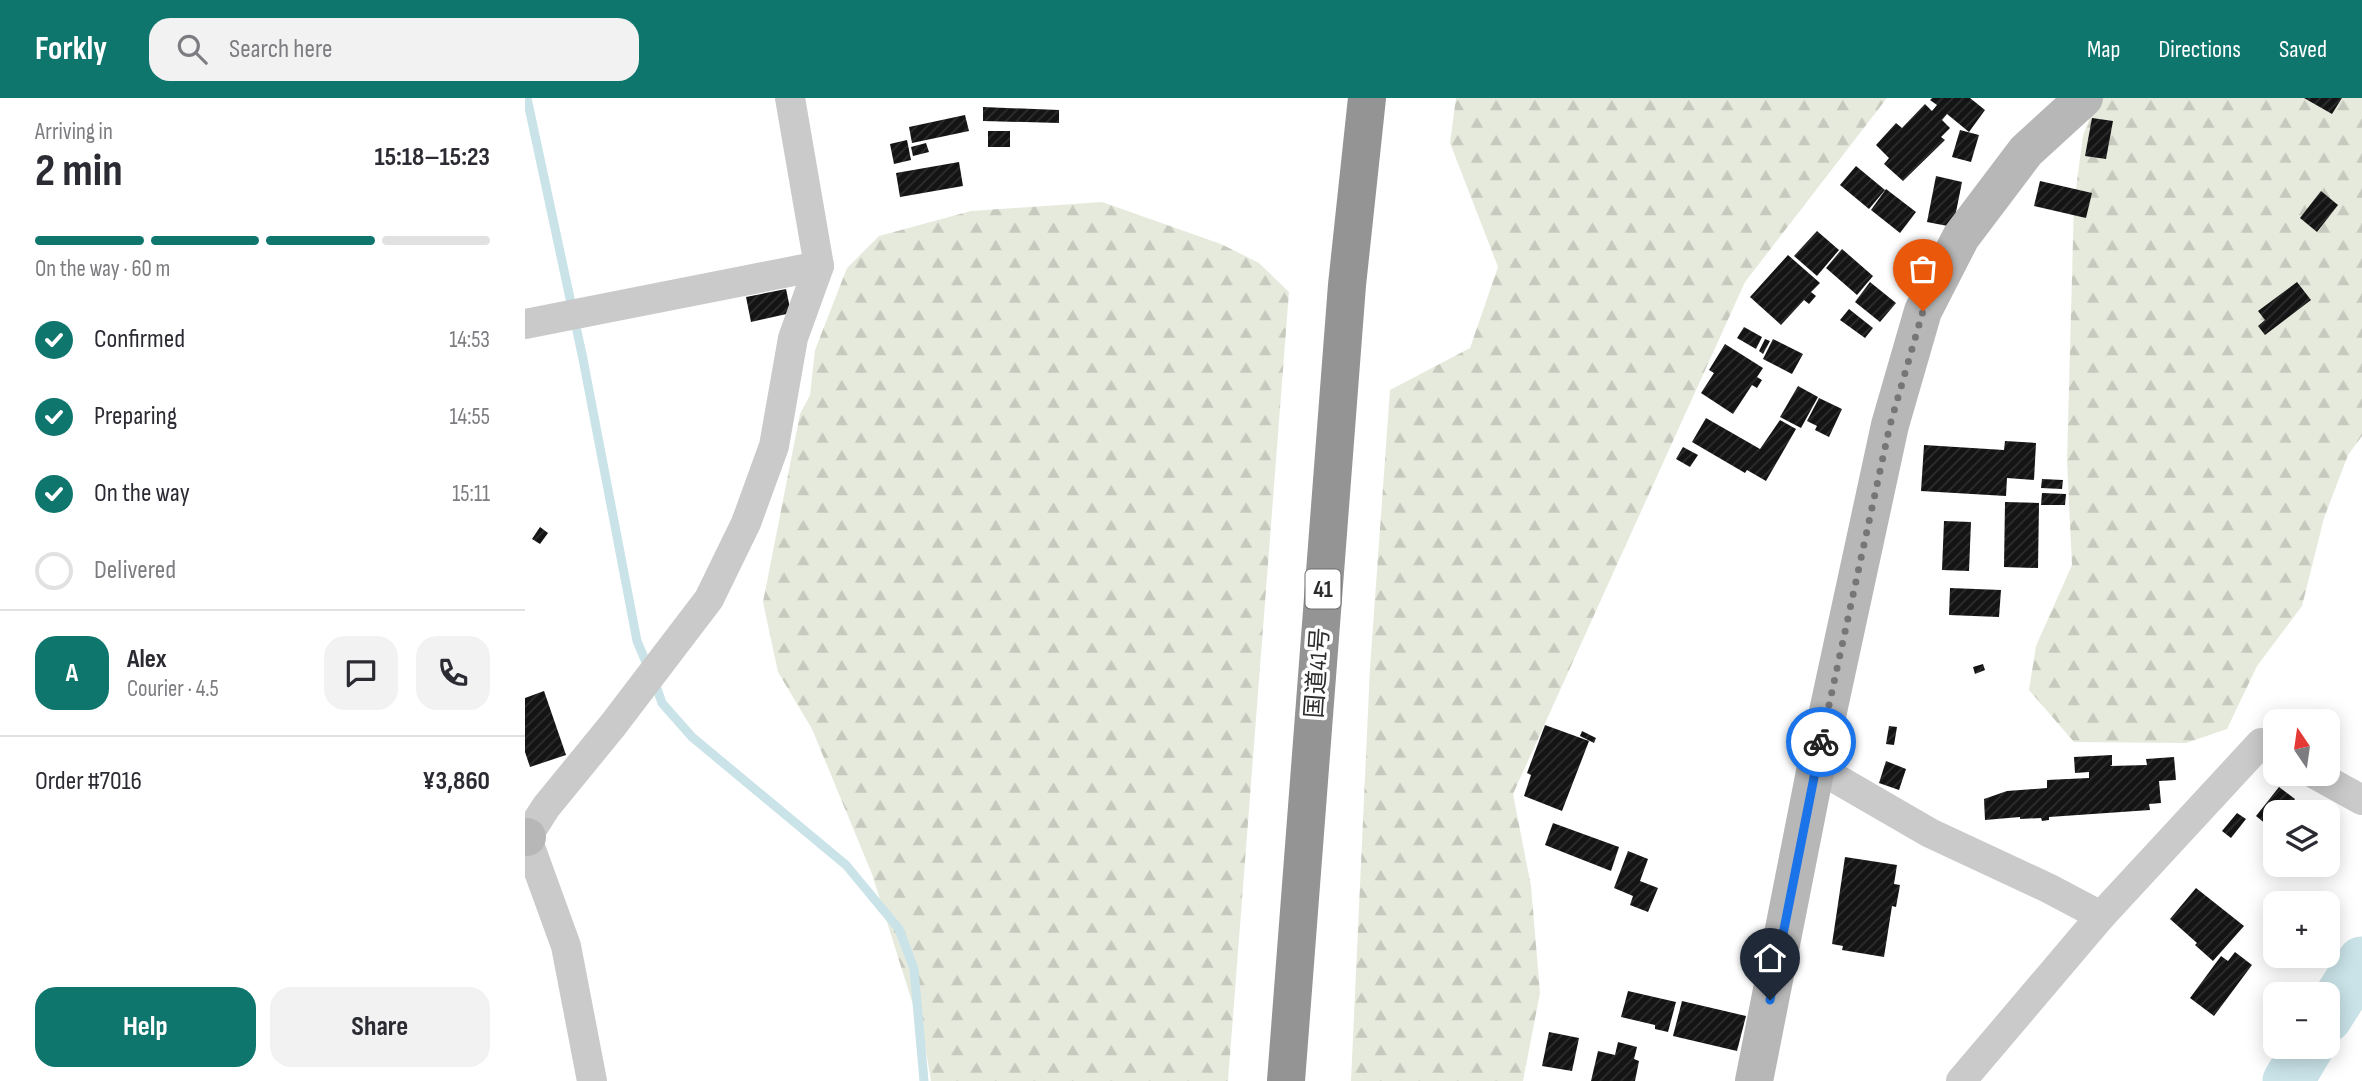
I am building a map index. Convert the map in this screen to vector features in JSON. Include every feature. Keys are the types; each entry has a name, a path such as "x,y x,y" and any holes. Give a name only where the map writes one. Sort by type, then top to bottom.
{"highway":[{"name":"国道41号","path":"1271,1081 1322,406 1351,98"},
{"name":"国道41号","path":"1286,1081 1347,285 1367,98"}],"street":[{"path":"592,1081 566,946 526,836 709,600 746,523 774,446 793,338 819,266 790,98"},
{"path":"1754,1081 1816,767 1890,425 1923,311 1961,237 2017,162 2084,98"},
{"path":"539,321 819,266"},
{"path":"1961,1081 2101,916 2261,743 2263,744"},
{"path":"1816,767 1930,833 2101,916"},
{"path":"2337,786 2362,800"}],"green space":[{"path":"1456,98 1887,98 1745,282 1513,794 1531,886 1540,993 1523,1081 1351,1081 1370,668 1390,390 1470,348 1498,267 1450,143"},
{"path":"2097,98 2362,98 2362,436 2348,455 2324,518 2302,606 2257,666 2227,729 2186,743 2074,742 2029,690 2036,646 2072,565 2067,460 2074,203 2083,136"},
{"path":"1102,202 1221,244 1259,263 1289,292 1228,1081 931,1081 924,1040 872,874 812,729 778,672 763,602 800,414 810,395 815,350 847,268 879,236 971,211"}],"building":[{"path":"1970,98 1985,110 1969,132 1947,114 1942,120 1950,128 1941,137 1945,140 1903,181 1884,164 1889,158 1876,145 1896,123 1902,128 1925,104 1932,111 1937,105 1930,100"},
{"path":"2304,98 2342,98 2332,114"},
{"path":"983,107 1059,110 1059,123 983,121"},
{"path":"965,115 969,131 912,143 909,127"},
{"path":"2092,118 2113,121 2106,159 2085,156"},
{"path":"1960,130 1979,135 1971,162 1952,157"},
{"path":"988,131 1010,131 1010,147 988,147"},
{"path":"907,140 911,160 894,164 890,144"},
{"path":"926,143 929,152 913,156 911,147"},
{"path":"959,162 963,186 900,197 896,173"},
{"path":"1856,166 1885,190 1869,209 1840,185"},
{"path":"1936,176 1962,182 1953,227 1927,222"},
{"path":"2040,181 2092,193 2086,218 2034,206"},
{"path":"1886,189 1916,212 1900,233 1871,210"},
{"path":"2321,191 2338,205 2317,232 2300,218"},
{"path":"1817,231 1839,250 1817,276 1794,256"},
{"path":"1842,249 1873,276 1857,295 1826,268"},
{"path":"1788,255 1820,283 1811,292 1816,296 1809,304 1804,300 1781,325 1750,297"},
{"path":"1870,282 1896,303 1880,322 1855,302"},
{"path":"2297,282 2311,300 2265,335 2258,326 2265,320 2258,311"},
{"path":"786,289 791,313 751,322 746,297"},
{"path":"1849,309 1873,328 1865,338 1840,320"},
{"path":"1744,327 1762,337 1756,349 1737,338"},
{"path":"1765,339 1770,341 1763,354 1759,351"},
{"path":"1773,339 1803,354 1792,374 1763,359"},
{"path":"1725,344 1763,368 1757,377 1762,380 1757,388 1752,385 1733,414 1701,393 1714,373 1709,370"},
{"path":"1798,386 1818,397 1801,428 1780,417"},
{"path":"1819,398 1842,409 1829,437 1815,430 1817,426 1807,421"},
{"path":"1706,418 1760,449 1780,420 1796,429 1766,481 1747,470 1745,473 1692,442"},
{"path":"2005,441 2036,443 2034,480 2007,478 2006,496 1921,491 1924,445 2004,450"},
{"path":"1683,447 1698,455 1690,467 1676,459"},
{"path":"2042,479 2063,480 2062,489 2041,488"},
{"path":"2042,493 2066,494 2065,505 2041,505"},
{"path":"2005,502 2039,503 2038,568 2004,567"},
{"path":"1944,521 1971,522 1969,571 1942,570"},
{"path":"540,527 548,533 540,544 532,539"},
{"path":"1950,588 2001,590 1999,617 1949,615"},
{"path":"1983,664 1985,670 1975,674 1973,667"},
{"path":"544,691 566,755 530,767 525,752 525,698"},
{"path":"1545,725 1589,741 1562,811 1524,796 1531,775 1527,773"},
{"path":"1889,726 1897,727 1894,745 1886,744"},
{"path":"1582,731 1596,738 1594,743 1580,736"},
{"path":"2112,755 2110,766 2147,765 2146,759 2174,757 2176,780 2159,781 2161,803 2149,804 2150,810 2049,817 2049,820 2042,821 2041,818 2020,817 1985,820 1984,799 2007,791 2047,788 2047,780 2089,778 2089,772 2075,773 2074,757"},
{"path":"1886,761 1906,769 1899,790 1879,783"},
{"path":"2279,787 2295,799 2294,800 2269,800"},
{"path":"2263,807 2263,822 2256,816"},
{"path":"2237,813 2246,819 2231,838 2222,831"},
{"path":"1553,823 1619,847 1611,871 1545,845"},
{"path":"1628,851 1648,859 1640,881 1658,888 1648,912 1630,905 1633,896 1614,888"},
{"path":"1845,857 1897,865 1894,884 1900,885 1896,907 1892,906 1884,957 1842,950 1843,946 1832,944"},
{"path":"2196,888 2244,926 2213,961 2170,919"},
{"path":"2235,952 2252,965 2214,1016 2190,998 2221,956 2228,961"},
{"path":"1628,991 1676,1002 1668,1032 1655,1029 1655,1025 1621,1017"},
{"path":"1682,1001 1746,1016 1737,1051 1673,1036"},
{"path":"1549,1032 1579,1038 1572,1071 1542,1066"},
{"path":"1618,1042 1637,1047 1634,1059 1639,1061 1635,1081 1591,1081 1598,1051 1615,1055"}],"waterway":[{"path":"527,98 583,359 637,641 648,667"},
{"path":"654,680 662,703 692,737 846,865 899,929 914,969 924,1081"},
{"path":"2340,997 2362,962"},
{"path":"2288,1081 2301,1059"}],"way so far":[{"path":"1821,742 1890,425 1923,311"}],"route":[{"path":"1770,1000 1821,742"}]}
